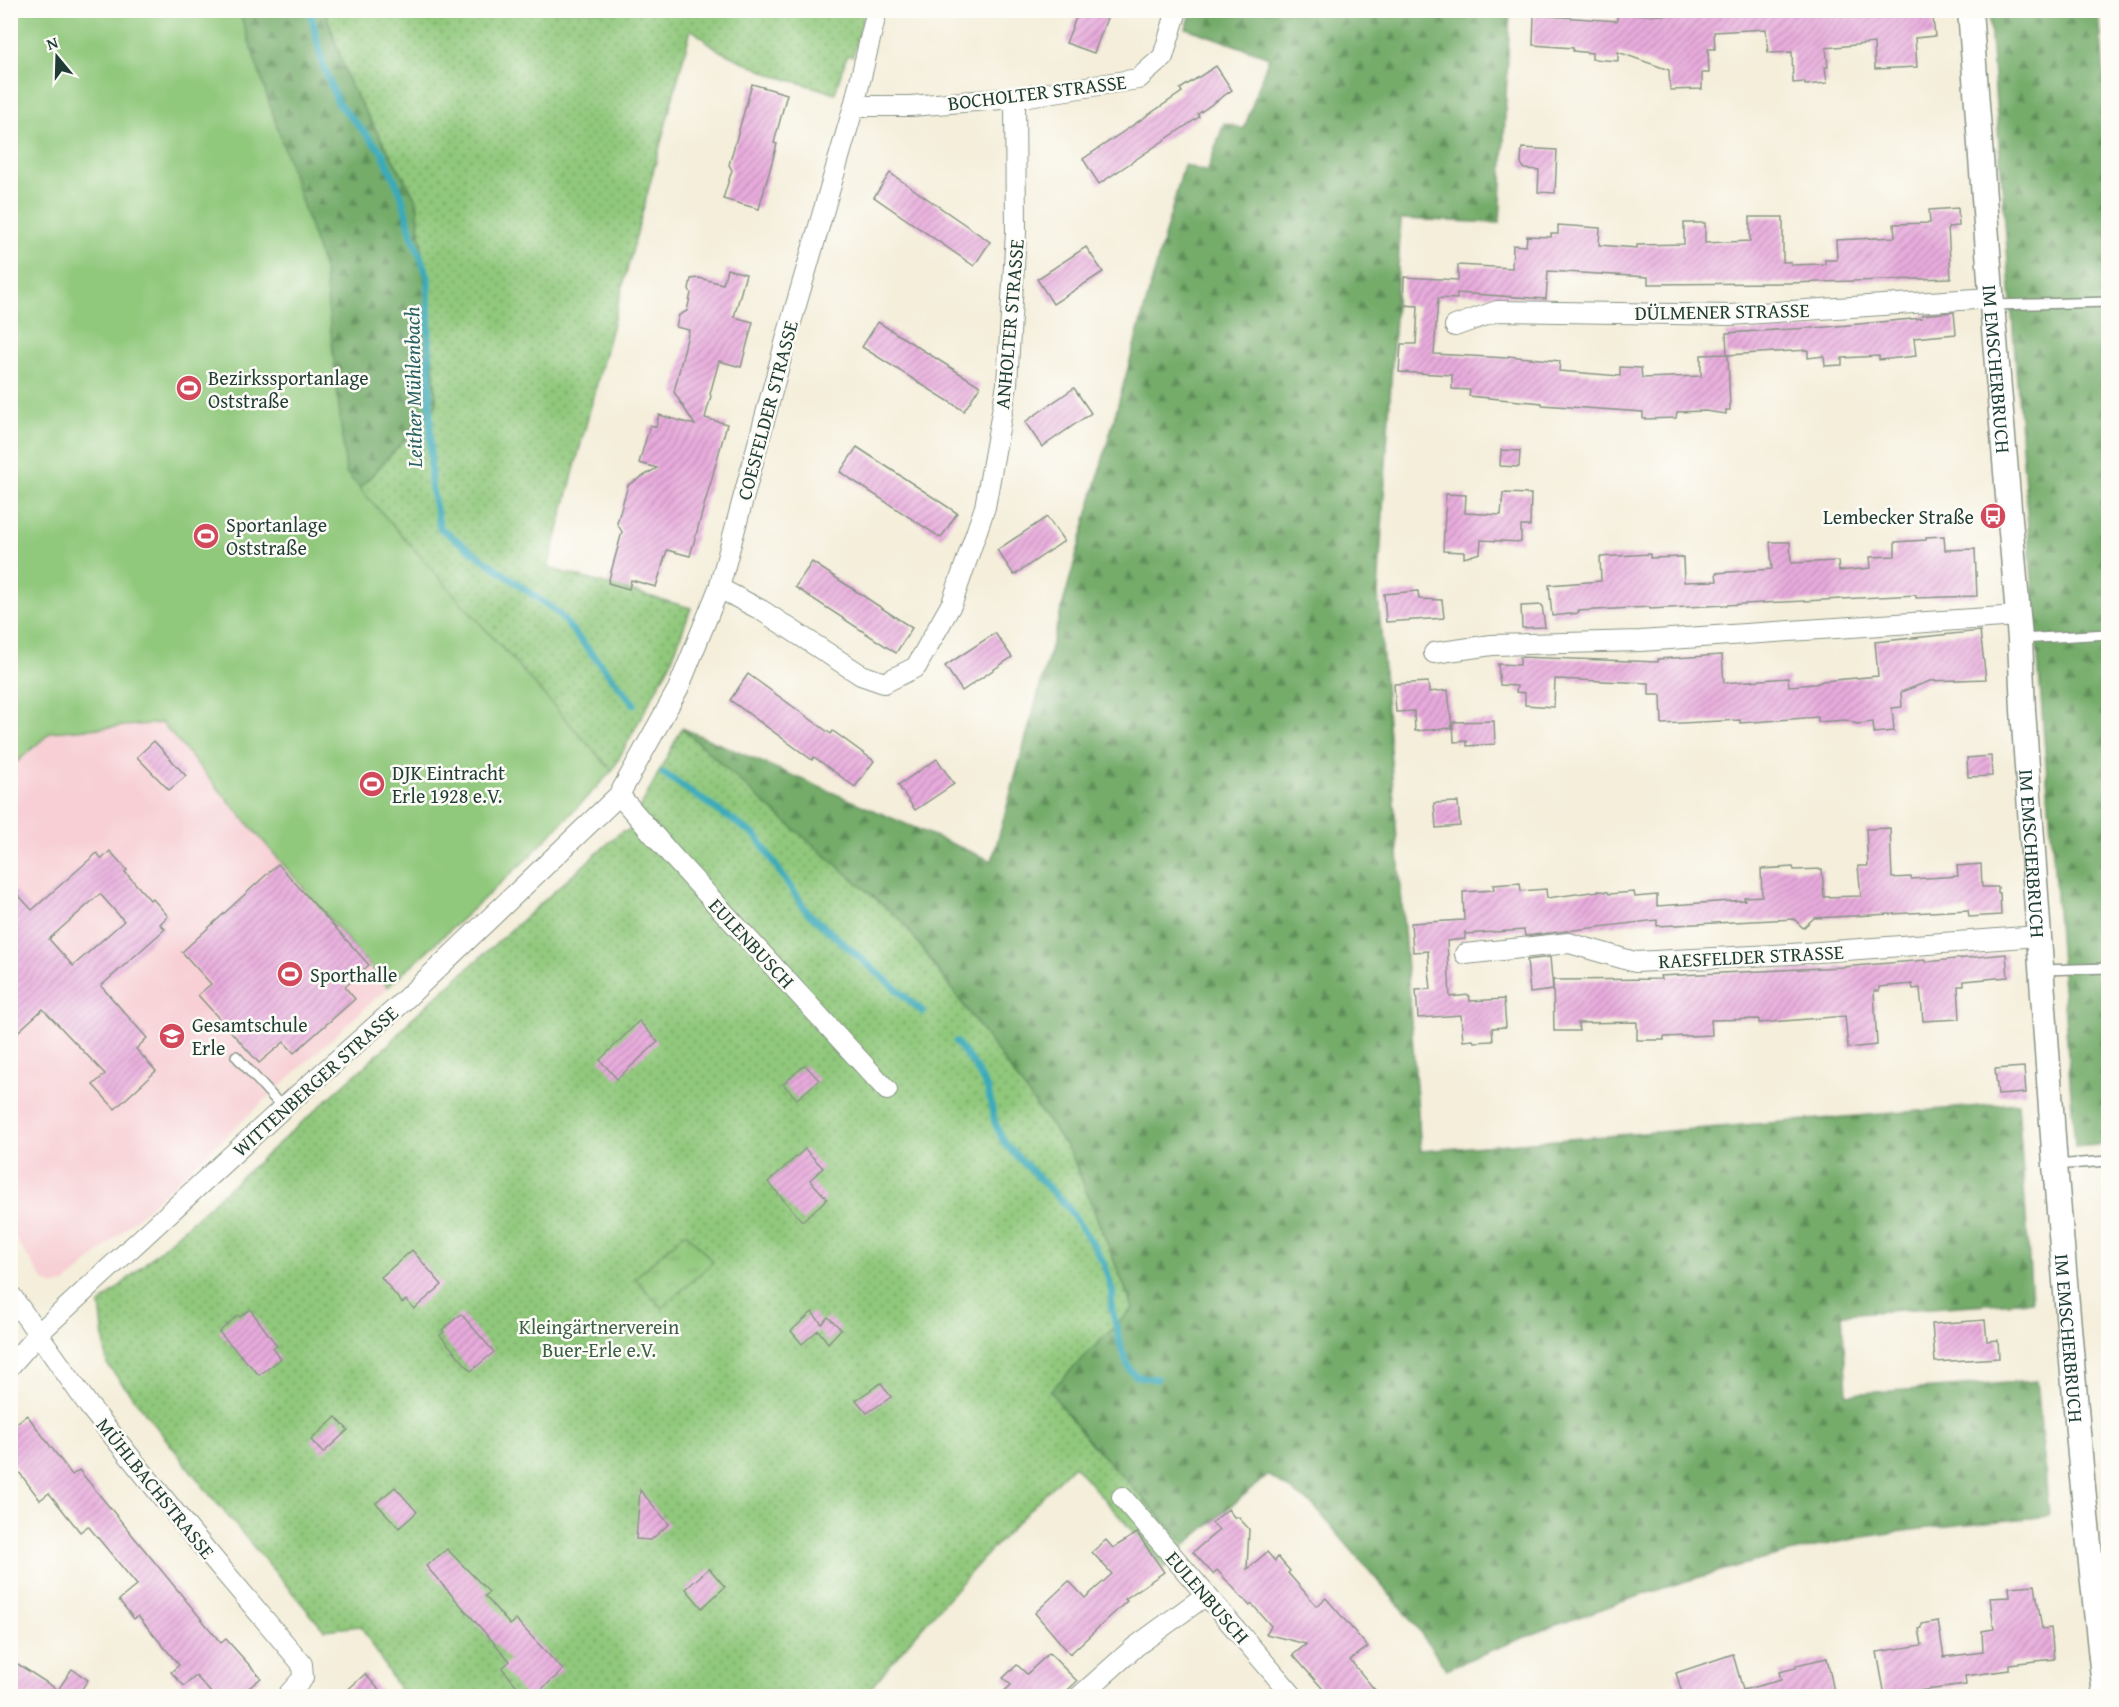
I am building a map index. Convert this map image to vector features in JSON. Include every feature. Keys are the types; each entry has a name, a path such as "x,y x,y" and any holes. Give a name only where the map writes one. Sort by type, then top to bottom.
{"street":[{"name":"COESFELDER STRASSE","path":"619,795 678,689 719,588 787,336 854,106 877,10"},
{"name":"BOCHOLTER STRASSE","path":"854,106 910,106 1015,98 1138,80 1163,57 1177,10"},
{"name":"IM EMSCHERBRUCH","path":"1970,10 2019,628 2055,1165 2082,1478 2104,1696"},
{"name":"ANHOLTER STRASSE","path":"719,588 761,610 861,675 884,683 916,667 952,603 985,507 1007,384 1016,232 1015,98"},
{"name":"DÜLMENER STRASSE","path":"1455,326 1497,311 1730,315 1992,301"},
{"path":"1434,653 1492,645 1641,642 2019,628"},
{"name":"EULENBUSCH","path":"619,795 887,1090"},
{"name":"WITTENBERGER STRASSE","path":"10,1366 39,1333 118,1263 283,1108 395,1009 619,795"},
{"name":"RAESFELDER STRASSE","path":"1465,954 1569,943 1635,962 1791,954 2039,936"},
{"name":"MÜHLBACHSTRASSE","path":"10,1294 89,1406 189,1530 302,1664 303,1678 287,1696"},
{"name":"EULENBUSCH","path":"1122,1497 1293,1696"},
{"path":"1080,1696 1135,1647 1206,1595"}],"lane":[{"path":"1992,301 2109,302"},
{"path":"2019,628 2109,634"},
{"path":"2041,970 2109,968"},
{"path":"236,1056 283,1108"},
{"path":"2055,1165 2109,1161"}],"shaded area":[{"name":"Gesamtschule Erle","path":"162,723 388,987 65,1284 54,1286 44,1281 11,1233 10,767 51,732"}],"green space":[{"name":"Sportanlage Oststraße","path":"11,10 239,11 324,270 346,473 612,771 529,857 388,987 162,723 51,732 11,767"},
{"path":"239,11 325,11 349,83 417,201 437,405 360,488 346,473 324,270"},
{"path":"325,11 865,11 853,56 847,55 835,93 772,75 720,51 691,29 548,568 691,608 671,662 612,771 444,620 344,506 436,405 417,201 349,83"},
{"path":"1192,11 1510,11 1500,223 1401,219 1378,593 1421,1151 2018,1103 2032,1301 1842,1314 1847,1394 2037,1381 2049,1516 1878,1535 1749,1563 1698,1577 1596,1611 1446,1669 1413,1622 1313,1505 1268,1475 1186,1544 1085,1437 1050,1391 1133,1308 1071,1153 903,922 765,804 682,728 992,861 1184,165 1207,172 1224,123 1244,129 1269,57 1186,28"},
{"path":"1989,11 2099,11 2108,128 2108,1144 2075,1147"},
{"name":"Kleingärtnerverein Buer-Erle e.V.","path":"682,728 903,922 1071,1153 1133,1308 1085,1437 1186,1544 1165,1568 1074,1465 966,1578 864,1696 403,1696 361,1626 324,1630 210,1495 107,1364 100,1304 389,1044 411,1019 622,831 628,831"},
{"path":"686,1232 713,1262 662,1308 635,1278"}],"building":[{"path":"1079,10 1110,10 1094,53 1066,43"},
{"path":"1697,10 1932,10 1935,36 1915,38 1917,67 1875,69 1874,43 1826,48 1827,83 1805,85 1805,82 1793,83 1792,52 1768,53 1766,29 1714,32 1715,49 1708,49 1709,73 1702,73 1702,89 1670,90 1669,70 1618,52 1618,61 1592,59 1592,53 1573,51 1573,48 1533,45 1534,15 1617,21 1617,14 1698,16"},
{"path":"1216,66 1232,90 1198,114 1199,117 1099,184 1083,159 1182,92 1180,89"},
{"path":"752,84 787,94 774,143 777,144 759,209 723,199 732,170 729,165"},
{"path":"1522,148 1557,150 1555,193 1538,192 1539,170 1524,169 1521,163"},
{"path":"890,173 990,242 974,266 874,197"},
{"path":"1958,208 1959,226 1948,227 1951,278 1648,284 1648,277 1548,271 1546,299 1457,293 1457,299 1438,298 1434,354 1507,358 1508,356 1560,361 1559,371 1620,376 1620,367 1641,368 1642,378 1701,376 1701,355 1727,354 1726,333 1827,327 1922,318 1922,315 1954,312 1956,334 1914,338 1916,356 1879,360 1879,356 1842,358 1842,365 1825,366 1824,356 1808,358 1808,350 1728,355 1730,410 1726,410 1726,414 1705,411 1677,412 1676,418 1643,419 1643,412 1542,405 1542,403 1469,396 1470,390 1452,389 1452,375 1399,372 1401,344 1416,344 1418,306 1403,305 1404,277 1458,280 1458,265 1512,268 1513,245 1526,246 1527,236 1551,237 1551,234 1558,234 1558,225 1600,228 1599,245 1637,248 1637,245 1684,244 1684,223 1705,223 1705,243 1750,241 1750,217 1783,217 1783,262 1791,262 1791,265 1825,264 1825,260 1837,260 1836,240 1895,237 1894,224 1930,223 1929,210"},
{"path":"1086,247 1103,272 1053,304 1037,279"},
{"path":"727,269 746,274 734,317 753,322 741,367 719,361 710,394 705,418 727,424 690,556 667,550 656,587 631,580 629,589 608,583 622,532 617,523 628,485 657,468 639,463 650,425 656,427 659,415 695,425 674,392 689,330 676,327 679,315 687,311 691,279 699,278 723,284"},
{"path":"878,322 980,386 964,411 862,347"},
{"path":"1074,388 1091,413 1042,447 1025,422"},
{"path":"857,447 957,513 941,538 840,472"},
{"path":"1501,450 1520,451 1519,467 1500,466"},
{"path":"1503,493 1531,494 1530,526 1521,526 1521,542 1481,540 1480,553 1464,558 1464,552 1443,551 1446,494 1466,495 1465,513 1501,515"},
{"path":"1047,517 1064,541 1014,575 997,550"},
{"path":"1944,536 1945,550 1975,549 1977,596 1916,598 1916,595 1650,609 1650,607 1578,611 1579,613 1552,616 1549,585 1601,581 1600,557 1650,554 1650,558 1683,557 1684,582 1717,581 1716,573 1772,569 1770,542 1790,542 1791,563 1838,561 1839,571 1871,568 1870,557 1895,556 1895,542"},
{"path":"812,562 912,628 896,653 795,587"},
{"path":"1418,591 1419,599 1442,600 1444,618 1386,622 1384,594"},
{"path":"1542,605 1545,627 1522,628 1521,606"},
{"path":"1980,631 1986,679 1930,681 1901,692 1902,707 1892,708 1894,731 1874,733 1873,722 1857,724 1846,720 1818,722 1818,717 1740,723 1740,720 1662,724 1661,695 1649,695 1649,683 1555,679 1554,707 1525,705 1525,693 1516,692 1517,686 1500,685 1498,664 1520,665 1520,657 1658,662 1658,659 1722,655 1724,683 1788,678 1789,686 1878,676 1875,642"},
{"path":"995,633 1012,657 962,691 945,666"},
{"path":"748,674 831,734 833,731 874,761 855,787 814,757 812,760 730,700"},
{"path":"1428,682 1429,692 1448,690 1452,728 1415,731 1414,711 1396,712 1394,684"},
{"path":"1494,721 1495,744 1467,746 1467,741 1454,742 1453,722"},
{"path":"154,741 186,776 169,790 137,757"},
{"path":"1991,756 1992,776 1968,777 1967,758"},
{"path":"937,759 954,784 915,810 898,785"},
{"path":"1458,802 1460,826 1436,828 1434,803"},
{"path":"1890,828 1892,878 1958,876 1957,866 1981,864 1982,887 1998,887 1998,893 2000,893 2001,915 1969,917 1968,910 1814,918 1803,928 1794,919 1657,926 1657,920 1525,936 1524,930 1465,934 1465,939 1447,941 1450,997 1469,995 1470,1001 1504,999 1506,1027 1492,1028 1493,1041 1463,1041 1461,1015 1418,1018 1416,990 1431,989 1428,951 1413,952 1411,923 1464,920 1463,892 1494,890 1493,885 1520,883 1521,891 1546,889 1547,898 1599,891 1609,894 1634,892 1635,897 1657,895 1657,906 1745,900 1744,897 1762,896 1761,869 1793,867 1794,870 1822,869 1824,897 1861,896 1858,866 1868,866 1866,829"},
{"path":"110,851 127,870 125,872 168,916 160,924 165,929 101,986 147,1038 136,1049 156,1071 115,1109 93,1085 105,1074 43,1009 10,1039 10,886 32,910 97,853 102,859","holes":["100,894 124,921 73,966 49,939"]},
{"name":"Sporthalle","path":"278,864 369,965 345,987 355,999 294,1053 284,1042 259,1063 198,995 211,984 182,952"},
{"path":"2006,954 2008,977 1964,981 1964,986 1958,986 1960,1019 1923,1021 1920,988 1913,989 1912,984 1879,987 1879,991 1874,991 1877,1045 1848,1048 1845,1016 1759,1023 1759,1019 1711,1020 1712,1035 1664,1037 1664,1040 1637,1040 1637,1022 1578,1023 1579,1031 1554,1031 1553,980 1661,979 1660,976 1842,967 1926,960 1926,962"},
{"path":"1550,957 1553,990 1530,993 1527,960"},
{"path":"639,1021 658,1042 617,1079 600,1060"},
{"path":"805,1065 819,1080 797,1099 783,1084"},
{"path":"2024,1067 2026,1093 1998,1095 1995,1069"},
{"path":"805,1149 823,1168 810,1180 827,1199 802,1221 768,1182"},
{"path":"412,1250 442,1285 414,1309 406,1300 402,1303 381,1277"},
{"path":"250,1309 277,1346 273,1348 281,1359 259,1375 219,1332 238,1315 240,1317"},
{"path":"812,1312 822,1324 828,1317 841,1329 828,1343 818,1330 802,1344 791,1331"},
{"path":"461,1314 494,1352 471,1371 440,1335 444,1332 442,1330"},
{"path":"1985,1320 1987,1341 1998,1340 1999,1358 1935,1362 1932,1324"},
{"path":"881,1383 891,1397 867,1413 856,1400"},
{"path":"27,1415 72,1475 79,1470 221,1643 226,1639 261,1678 239,1696 214,1696 196,1676 184,1686 171,1672 179,1665 138,1616 134,1619 119,1600 137,1585 88,1526 80,1532 49,1493 40,1500 10,1460 10,1428"},
{"path":"336,1417 348,1430 323,1453 311,1440"},
{"path":"395,1487 417,1512 399,1528 376,1503"},
{"path":"640,1490 669,1524 651,1540 636,1539"},
{"path":"1228,1509 1249,1529 1247,1569 1267,1552 1275,1561 1278,1557 1290,1571 1288,1573 1317,1606 1326,1598 1368,1647 1350,1660 1380,1696 1329,1696 1293,1655 1306,1644 1266,1634 1271,1626 1252,1604 1250,1606 1217,1570 1213,1574 1193,1552 1219,1530 1212,1523"},
{"path":"1137,1533 1164,1572 1125,1599 1127,1601 1070,1654 1035,1613 1069,1581 1085,1598 1112,1574 1092,1552 1106,1540 1113,1548"},
{"path":"447,1549 489,1592 485,1596 510,1625 516,1620 563,1670 534,1696 525,1696 502,1668 510,1661 426,1566"},
{"path":"709,1568 725,1587 702,1608 686,1589"},
{"path":"2035,1585 2042,1629 2051,1628 2054,1659 2009,1664 2009,1670 1965,1676 1966,1685 1918,1691 1919,1696 1885,1696 1877,1652 1922,1645 1919,1629 1922,1628 1922,1624 1938,1621 1944,1657 1983,1652 1982,1631 1994,1629 1990,1598 2010,1597 2009,1587"},
{"path":"1049,1653 1077,1681 1062,1696 999,1696 1011,1685 1003,1678 1017,1665 1027,1674"},
{"path":"1733,1654 1743,1690 1781,1680 1779,1672 1796,1668 1796,1665 1827,1658 1835,1696 1683,1696 1676,1673"},
{"path":"10,1659 58,1690 72,1669 88,1680 77,1696 10,1696"},
{"path":"365,1674 385,1696 341,1696"}],"waterway":[{"name":"Leither Mühlenbach","path":"310,10 323,65 338,103 382,152 401,194 411,232 428,277 431,484 440,528 557,612 634,704"},
{"name":"Leither Mühlenbach","path":"663,773 756,836 807,912 923,1012"},
{"name":"Leither Mühlenbach","path":"956,1042 974,1065 988,1090 995,1123 1005,1144 1066,1205 1104,1264 1113,1293 1111,1305 1122,1350 1130,1370 1136,1376 1157,1379"}],"place":[{"name":"Bezirkssportanlage Oststraße","path":"189,388"},
{"name":"Lembecker Straße","path":"1993,516"},
{"name":"Sportanlage Oststraße","path":"206,536"},
{"name":"DJK Eintracht Erle 1928 e.V.","path":"372,784"},
{"name":"Sporthalle","path":"290,974"},
{"name":"Gesamtschule Erle","path":"172,1036"}]}
